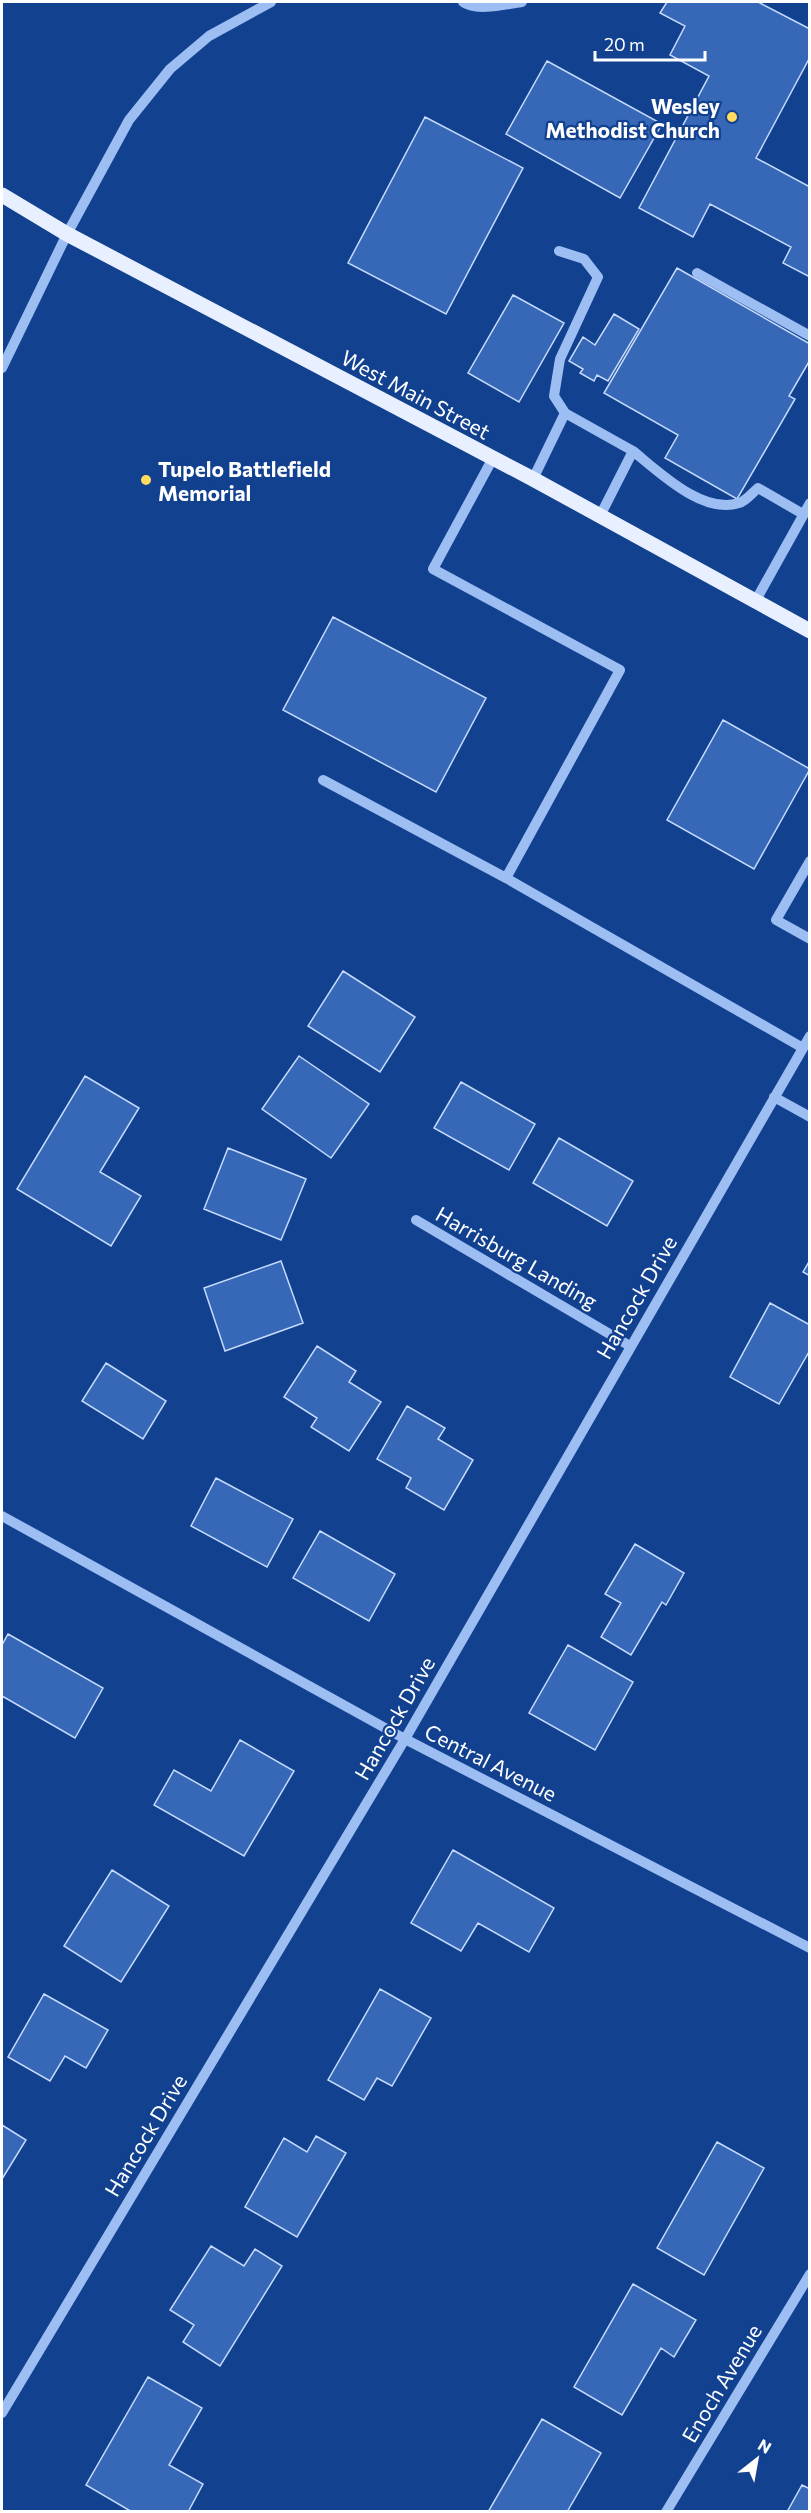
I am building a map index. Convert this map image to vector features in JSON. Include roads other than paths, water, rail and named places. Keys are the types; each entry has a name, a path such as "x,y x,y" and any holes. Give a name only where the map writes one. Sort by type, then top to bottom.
{"main road":[{"name":"West Main Street","path":"2,195 67,234 533,479 756,600 810,632"}],"street":[{"path":"2,368 67,234 129,120 170,69 209,36 271,2"},
{"path":"463,2 467,5 490,7 522,2"},
{"path":"559,251 584,260 598,278 560,359 554,396 565,412 633,451 691,495 714,505 727,506 742,502 758,488 803,514"},
{"path":"697,273 810,336"},
{"path":"533,479 565,412"},
{"path":"600,516 633,451"},
{"path":"493,458 433,568 620,670 506,878"},
{"path":"756,600 810,503"},
{"path":"323,780 506,878 803,1048"},
{"path":"810,861 776,920 810,939"},
{"name":"Hancock Drive","path":"2,2413 405,1739 810,1036"},
{"path":"774,1096 810,1117"},
{"name":"Harrisburg Landing","path":"416,1220 630,1346"},
{"name":"Central Avenue","path":"2,1516 405,1739 810,1948"},
{"name":"Enoch Avenue","path":"666,2511 810,2274"}],"place":[{"name":"Wesley Methodist Church","path":"732,117"},
{"name":"Tupelo Battlefield Memorial","path":"146,480"}]}
